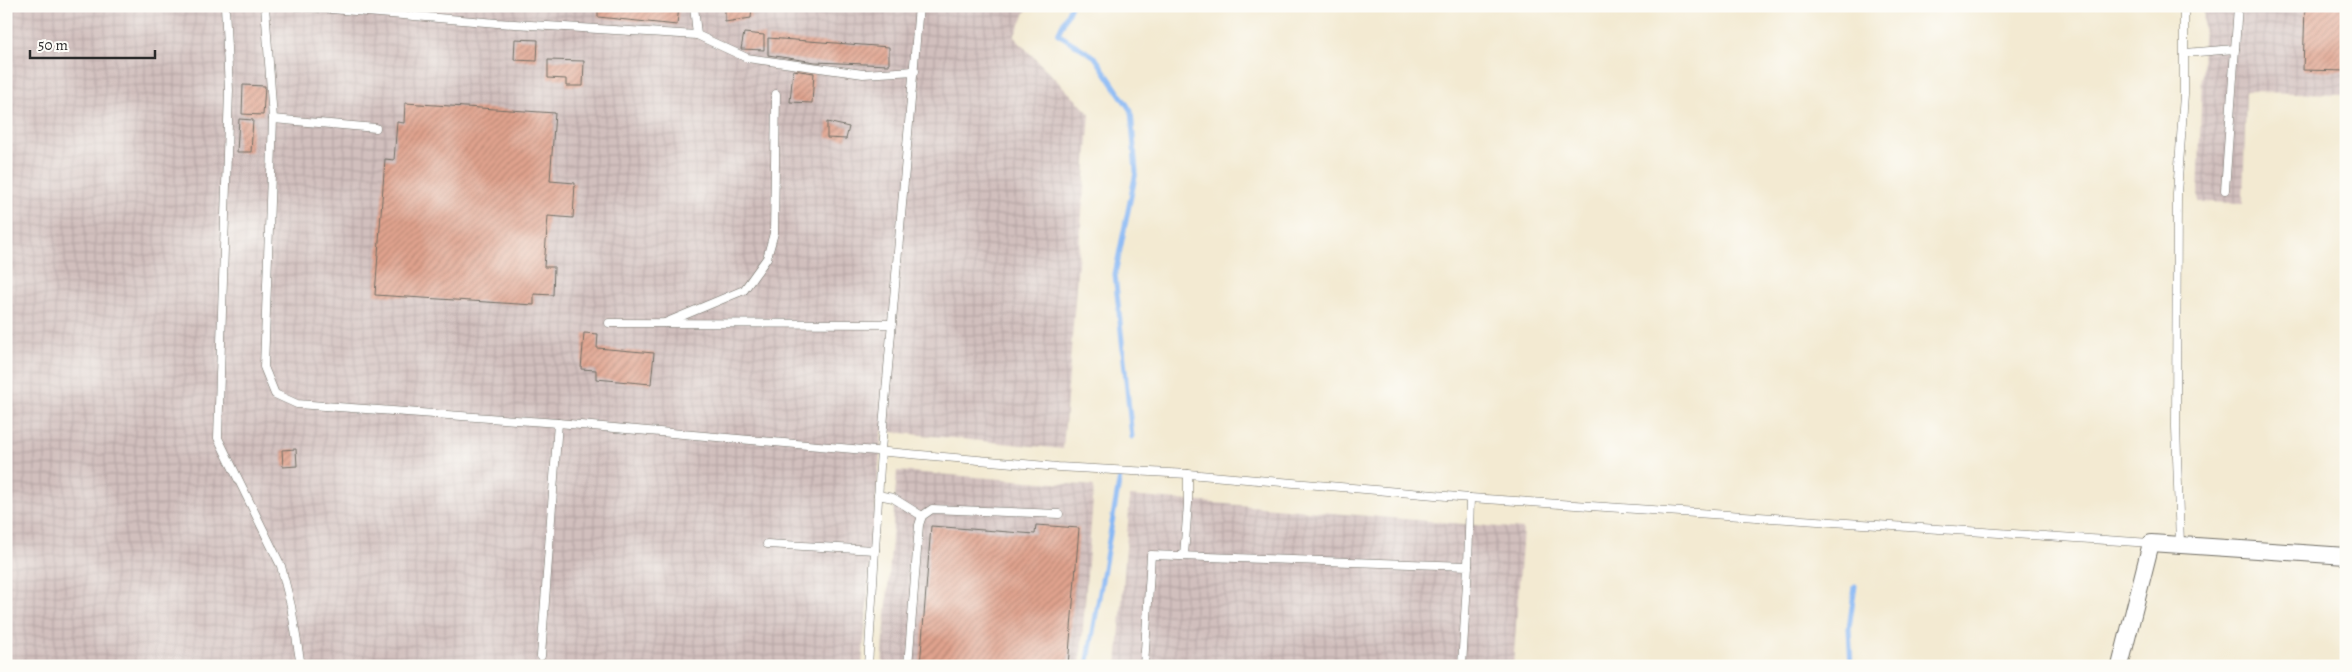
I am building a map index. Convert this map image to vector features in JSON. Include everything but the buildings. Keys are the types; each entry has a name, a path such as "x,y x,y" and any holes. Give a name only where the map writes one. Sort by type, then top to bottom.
{"street":[{"path":"2120,666 2151,543 2346,556"}],"lane":[{"path":"225,6 229,90 218,438 281,566 291,606 301,666"},
{"path":"265,6 273,119 264,367 275,394 297,404 558,422 1058,467 1188,474 1470,498 2151,543"},
{"path":"296,6 497,23 696,35 747,58 862,74 915,71"},
{"path":"694,6 696,35"},
{"path":"868,666 880,450 915,71 919,6"},
{"path":"2180,544 2176,427 2177,193 2185,53 2184,6"},
{"path":"2225,190 2238,6"},
{"path":"2185,53 2235,49"},
{"path":"666,323 744,290 767,258 774,233 776,94"},
{"path":"273,119 376,128"},
{"path":"610,323 892,324"},
{"path":"541,656 558,422"},
{"path":"1184,555 1188,474"},
{"path":"878,495 892,498 922,516"},
{"path":"1462,666 1470,498"},
{"path":"908,666 918,525 922,516 932,508 1059,514"},
{"path":"768,544 875,550"},
{"path":"1144,666 1151,555 1468,566"}],"shaded area":[{"path":"6,6 1028,6 1014,37 1090,114 1063,449 882,431 862,666 6,666"},
{"path":"2204,6 2346,6 2346,94 2246,92 2243,203 2198,202"},
{"path":"897,471 1094,486 1080,666 882,666"},
{"path":"1130,496 1523,529 1513,666 1117,666"}],"waterway":[{"path":"1071,6 1058,34 1095,57 1131,111 1136,172 1115,274 1132,437"},
{"path":"1087,666 1120,477"},
{"path":"1851,666 1849,628 1855,586"}]}
